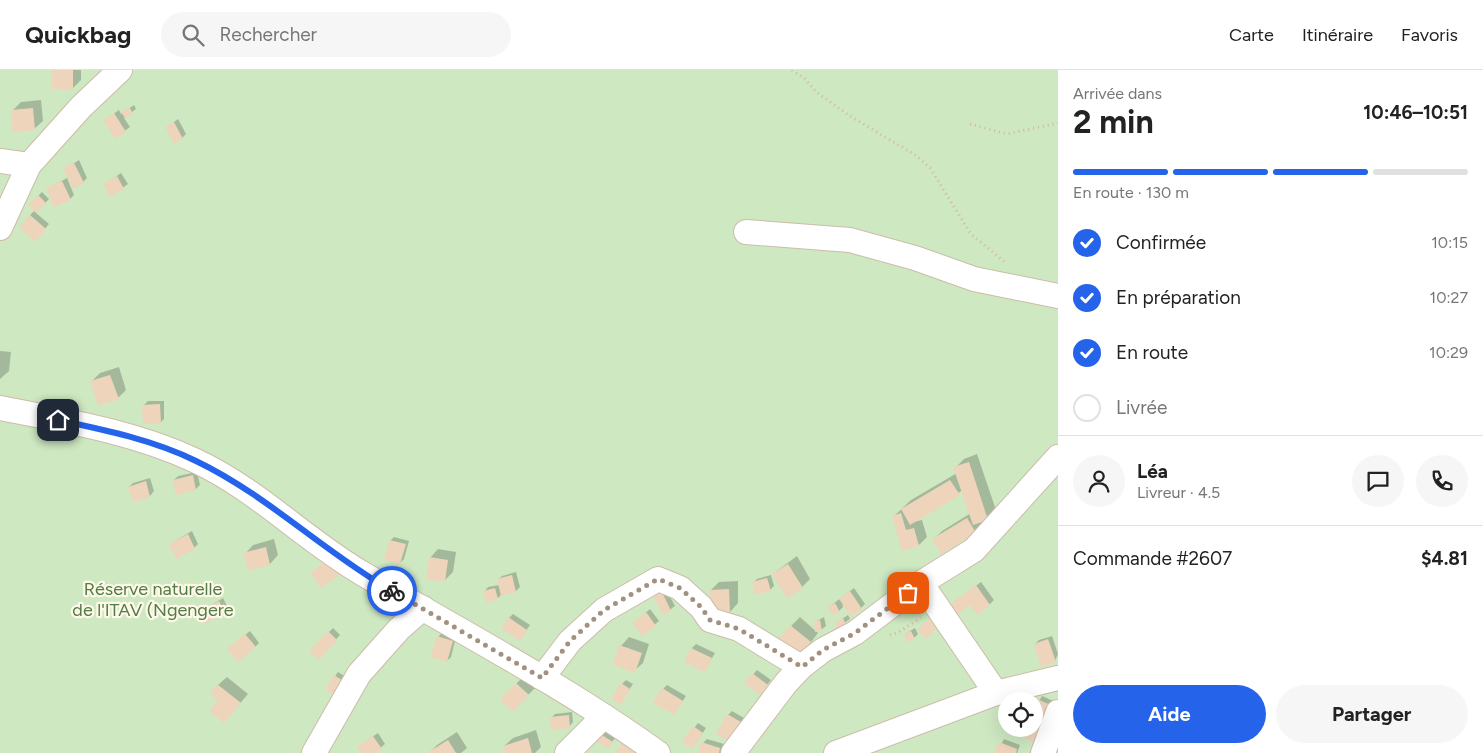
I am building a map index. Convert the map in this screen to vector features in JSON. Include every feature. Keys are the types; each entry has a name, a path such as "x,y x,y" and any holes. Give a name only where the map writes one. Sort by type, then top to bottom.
{"street":[{"path":"0,228 29,165 81,107 120,70"},
{"path":"0,161 29,165"},
{"path":"746,232 850,240 916,258 974,279 1058,296"},
{"path":"0,408 97,428 160,446 197,461 242,488 362,574 542,678 604,716 658,753"},
{"path":"732,753 786,683 802,667 823,650 855,633 921,582 974,550 1058,457"},
{"path":"542,678 570,641 604,610 658,579 680,588 701,607 710,620 739,629 802,667"},
{"path":"921,582 996,694"},
{"path":"314,753 359,674 399,629 423,608"},
{"path":"836,753 996,694 1058,678"},
{"path":"1043,753 1058,712"},
{"path":"567,753 604,716"}],"path":[{"path":"792,70 816,92 850,116 918,156 930,168 971,234 1013,268"},
{"path":"970,124 1007,134 1058,123"}],"green space":[{"name":"Réserve naturelle de l'ITAV (Ngengere","path":"0,70 1058,70 1058,753 0,753"}],"building":[{"path":"52,70 73,70 73,90 52,89"},
{"path":"33,108 35,130 13,133 11,110"},
{"path":"130,108 133,114 125,118 121,112"},
{"path":"114,113 126,132 115,139 103,120"},
{"path":"174,122 183,139 174,144 165,127"},
{"path":"74,163 84,183 73,189 63,168"},
{"path":"117,176 124,189 110,197 103,184"},
{"path":"62,181 71,200 54,207 46,188"},
{"path":"38,195 46,203 36,213 28,205"},
{"path":"30,215 46,229 35,242 19,227"},
{"path":"110,375 119,399 98,406 90,381"},
{"path":"160,404 161,424 143,424 142,405"},
{"path":"969,462 988,520 973,525 953,467"},
{"path":"193,475 196,490 176,495 173,480"},
{"path":"950,480 960,495 910,525 901,509"},
{"path":"146,481 150,497 133,502 128,487"},
{"path":"901,513 906,530 914,528 919,546 902,551 892,516"},
{"path":"967,518 976,533 941,554 932,539"},
{"path":"188,534 195,549 176,559 169,544"},
{"path":"389,540 406,544 400,564 384,560"},
{"path":"266,547 270,565 248,571 243,553"},
{"path":"429,557 448,560 445,582 426,579"},
{"path":"328,560 339,575 321,588 310,573"},
{"path":"788,564 803,588 787,598 772,574"},
{"path":"512,575 516,592 501,596 497,579"},
{"path":"767,578 771,591 755,595 752,582"},
{"path":"976,585 990,605 977,615 970,605 956,615 949,605"},
{"path":"495,588 498,599 486,603 483,591"},
{"path":"729,589 730,613 710,614 710,590"},
{"path":"850,591 862,609 851,616 839,599"},
{"path":"662,592 671,611 663,615 653,596"},
{"path":"219,601 225,613 205,624 199,612"},
{"path":"835,603 840,612 832,615 828,607"},
{"path":"646,612 656,626 642,636 632,623"},
{"path":"933,615 941,624 926,639 917,630"},
{"path":"508,617 527,630 520,641 501,628"},
{"path":"843,618 846,625 837,629 834,623"},
{"path":"820,620 822,631 815,632 814,621"},
{"path":"790,625 811,642 799,656 779,639"},
{"path":"328,631 337,640 319,660 309,651"},
{"path":"911,631 915,639 907,642 904,634"},
{"path":"245,634 256,647 238,662 227,649"},
{"path":"437,636 453,641 447,662 430,657"},
{"path":"1048,639 1056,662 1041,667 1034,644"},
{"path":"619,645 642,653 635,673 613,665"},
{"path":"691,648 712,658 705,672 684,662"},
{"path":"752,673 768,685 760,695 744,683"},
{"path":"334,675 348,684 340,698 325,689"},
{"path":"516,683 529,695 513,712 500,699"},
{"path":"621,683 630,689 621,705 611,699"},
{"path":"217,684 241,703 224,723 209,711 218,701 210,694"},
{"path":"662,688 683,701 675,715 653,703"},
{"path":"1043,702 1055,707 1048,724 1043,722"},
{"path":"727,714 741,722 730,742 716,734"},
{"path":"569,715 570,728 551,730 550,717"},
{"path":"693,726 703,733 692,749 682,742"},
{"path":"597,732 613,742 608,749 593,739"},
{"path":"373,736 382,749 376,753 361,753 357,747"},
{"path":"1023,737 1042,737 1039,744"},
{"path":"528,738 532,753 505,753 503,746"},
{"path":"448,740 456,753 427,753"},
{"path":"701,742 720,748 719,753 698,753"},
{"path":"999,742 1017,749 1016,753 994,753"},
{"path":"622,743 637,753 615,753"}],"way so far":[{"path":"392,591 423,608 446,624 492,647 542,678 570,641 604,610 634,590 658,579 680,588 701,607 710,620 739,629 802,667 823,650 855,633 908,593"}],"route":[{"path":"58,420 97,428 160,446 197,461 242,488 362,574 392,591"}]}
